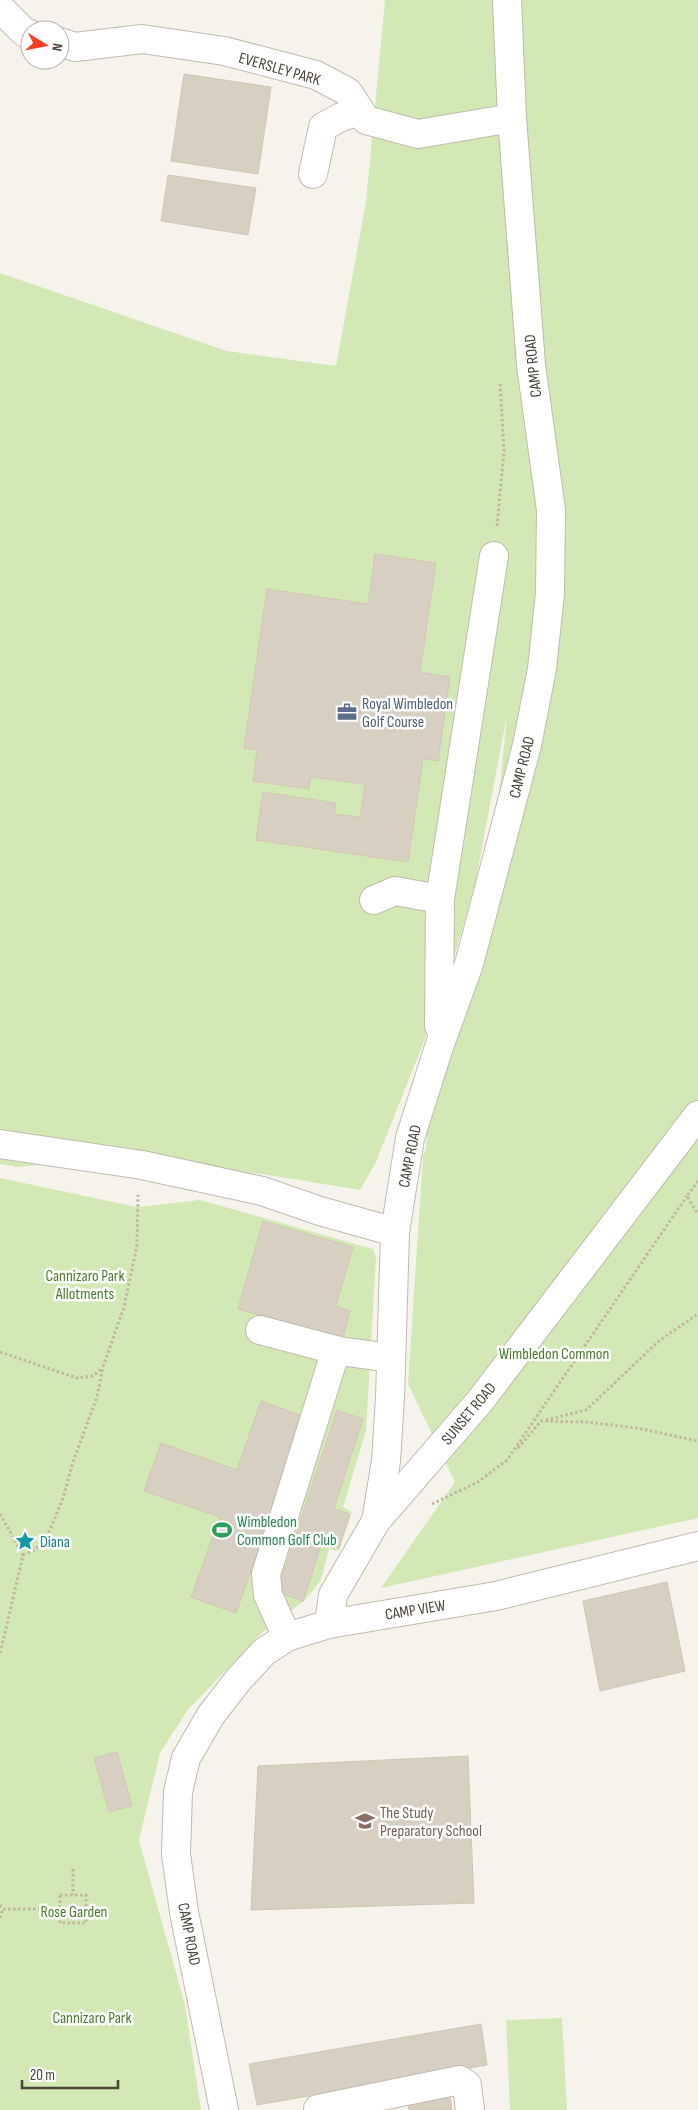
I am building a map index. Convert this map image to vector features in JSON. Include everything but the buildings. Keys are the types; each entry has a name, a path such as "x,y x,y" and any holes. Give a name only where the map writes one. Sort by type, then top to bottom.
{"street":[{"name":"CAMP ROAD","path":"380,1516 386,1461 395,1232 410,1138 438,1048 469,964 527,745 542,669 550,592 551,510 531,365 512,118 507,0"},
{"path":"0,8 20,28"},
{"name":"EVERSLEY PARK","path":"70,45 75,47 142,39 224,52 316,75 348,92 366,120 418,134 512,118"},
{"path":"313,174 323,127 341,116 360,111"},
{"path":"438,1048 440,899 494,556"},
{"path":"374,900 395,891 440,899"},
{"name":"SUNSET ROAD","path":"329,1624 333,1595 380,1516 480,1401 698,1115"},
{"path":"0,1144 142,1165 262,1191 320,1211 395,1232"},
{"path":"260,1330 336,1350 391,1358"},
{"path":"287,1637 268,1595 266,1574 336,1350"},
{"name":"CAMP VIEW","path":"186,1758 211,1715 239,1679 264,1652 287,1637 329,1624 496,1596 698,1546"},
{"name":"CAMP ROAD","path":"186,1758 178,1792 176,1854 184,1912 224,2110"},
{"path":"318,2109 460,2080 467,2085 470,2110"}],"path":[{"path":"22,1555 35,1550 50,1530 63,1498 72,1462 96,1397 103,1367 124,1307 137,1245 138,1200 142,1165"},
{"path":"507,1460 698,1181"},
{"path":"687,1196 698,1214"},
{"path":"380,1516 425,1508 478,1482 507,1460 541,1422 586,1410 660,1340 698,1314"},
{"path":"0,1352 77,1378 92,1376 103,1367"},
{"path":"541,1422 604,1424 637,1428 698,1441"},
{"path":"0,1514 22,1555 0,1654"},
{"path":"73,1869 73,1895"},
{"path":"86,1895 86,1923 60,1923 60,1909 60,1896 86,1895"},
{"path":"0,1905 3,1910"},
{"path":"3,1910 60,1909"},
{"path":"0,1918 3,1910"}],"green space":[{"name":"Wimbledon Common","path":"385,0 698,0 698,1518 381,1588 455,1482 408,1384 423,1156 426,1148 428,1114 500,786 507,715 475,884 445,989 375,1164 360,1190 144,1155 18,1167 0,1164 0,273 227,351 336,366 366,202"},
{"path":"0,1178 137,1207 200,1200 373,1249 376,1258 366,1431 343,1507 352,1512 339,1551 329,1549 321,1580 305,1600 262,1633 187,1711 160,1753 139,1840 185,2005 201,2110 0,2110"},
{"path":"562,2018 567,2110 510,2110 506,2020"}],"place":[{"name":"Royal Wimbledon Golf Course","path":"347,712"},
{"name":"Wimbledon Common Golf Club","path":"222,1530"},
{"name":"Diana","path":"25,1541"},
{"name":"The Study Preparatory School","path":"365,1821"}],"park label":[{"name":"Cannizaro Park Allotments","path":"85,1284"},
{"name":"Rose Garden","path":"74,1911"},
{"name":"Cannizaro Park","path":"92,2017"}]}
